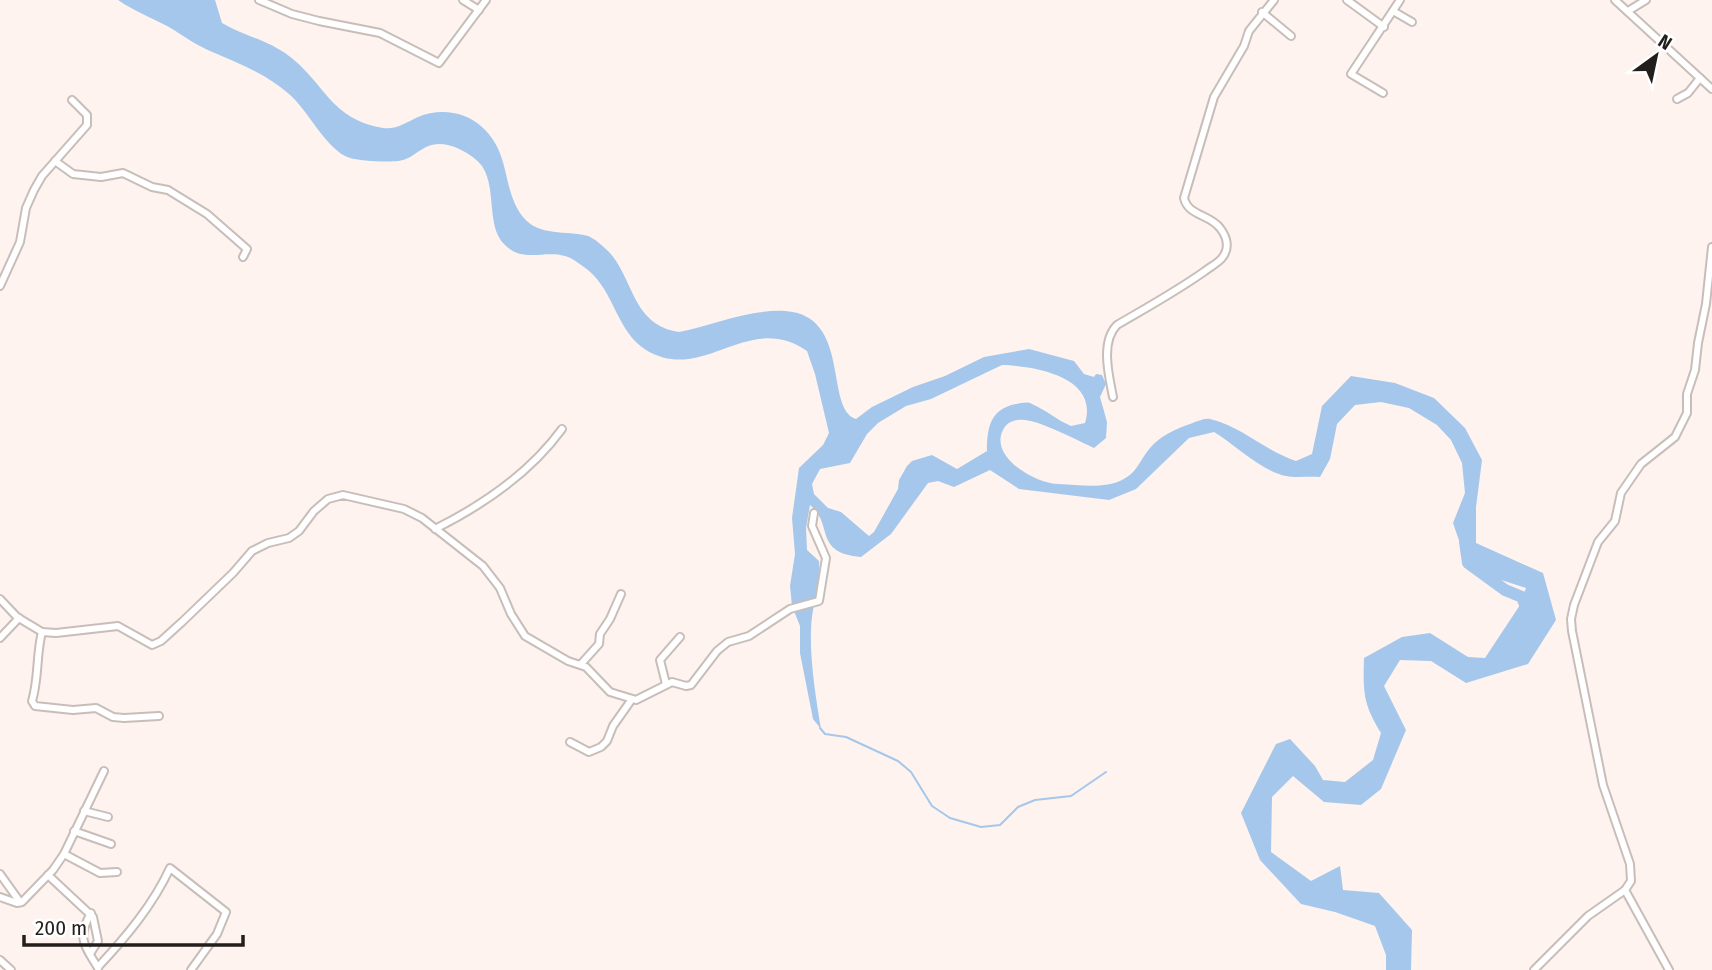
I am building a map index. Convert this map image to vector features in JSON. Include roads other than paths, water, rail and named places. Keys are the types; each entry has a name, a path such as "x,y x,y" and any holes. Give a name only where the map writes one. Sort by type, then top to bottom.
{"street":[{"path":"259,0 292,14 380,33 439,63 486,0"},
{"path":"463,0 479,10"},
{"path":"1113,397 1108,370 1111,332 1117,325 1192,280 1221,259 1227,250 1221,229 1215,222 1190,210 1184,198 1214,97 1244,46 1249,31 1274,0"},
{"path":"1347,0 1384,27"},
{"path":"1383,93 1351,74 1400,0"},
{"path":"1615,0 1712,89"},
{"path":"1628,11 1646,0"},
{"path":"1394,11 1412,22"},
{"path":"1262,12 1292,36"},
{"path":"1677,99 1688,93 1700,78"},
{"path":"0,286 16,252 26,208 34,190 87,125 87,116 72,100"},
{"path":"55,161 73,174 101,177 123,173 152,187 168,190 197,207 227,230 247,249 243,257"},
{"path":"1534,970 1588,916 1625,890 1631,881 1631,870 1613,821 1601,776 1572,631 1571,614 1595,548 1615,521 1621,493 1641,464 1675,437 1687,413 1687,394 1695,370 1712,247"},
{"path":"435,529 464,514 525,470 562,429"},
{"path":"0,599 19,618 42,632 118,626 152,645 161,641 182,622 252,551 268,542 289,538 299,531 320,505 335,496 352,496 404,509 422,519 487,571 500,588 511,614 525,636 568,661 581,664 610,692 640,699 672,682 691,685 723,646 749,636 790,609 816,604 820,596 826,558 812,526 814,513"},
{"path":"581,664 599,644 600,634 621,594"},
{"path":"0,638 19,618"},
{"path":"42,632 32,701 35,706 73,710 96,708 113,717 124,718 159,716"},
{"path":"666,684 660,660 680,637"},
{"path":"570,742 589,752 601,747 632,699"},
{"path":"20,902 48,875 64,854 104,771"},
{"path":"84,811 108,817"},
{"path":"74,831 111,844"},
{"path":"64,854 100,873 117,872"},
{"path":"91,913 81,935 98,968 145,910 165,880 170,867 226,912 217,934 191,970"},
{"path":"1,874 20,902"},
{"path":"48,875 91,913 98,941 90,954"},
{"path":"1625,890 1650,931 1669,970"},
{"path":"0,897 20,902"},
{"path":"0,960 11,970"}],"water":[{"path":"118,0 215,0 222,23 289,56 339,108 365,123 392,128 426,114 443,112 468,117 482,127 498,149 516,206 523,217 537,228 580,234 599,243 617,263 643,311 664,328 679,332 758,312 785,311 806,316 820,328 828,344 841,398 847,412 856,419 872,407 913,387 945,376 984,357 1029,349 1074,361 1084,374 1094,377 1096,374 1102,375 1106,384 1100,397 1107,422 1106,438 1094,448 1032,421 1012,421 1003,430 1000,440 1009,459 1027,474 1049,483 1091,486 1115,483 1131,474 1150,448 1163,436 1208,419 1233,428 1296,461 1312,454 1322,406 1351,376 1395,383 1434,398 1465,428 1482,460 1476,507 1476,543 1543,573 1556,620 1528,664 1466,683 1431,661 1400,660 1384,686 1406,730 1381,789 1361,805 1324,802 1293,776 1272,797 1271,852 1311,881 1340,866 1343,890 1379,893 1412,930 1411,970 1386,970 1386,955 1375,926 1301,904 1260,860 1241,813 1276,744 1290,739 1315,766 1323,780 1345,782 1373,760 1381,733 1365,697 1364,658 1402,637 1430,633 1468,657 1485,658 1520,605 1526,588 1489,576 1464,555 1453,523 1465,493 1462,463 1451,440 1437,425 1409,408 1381,402 1355,405 1337,424 1330,459 1320,477 1290,477 1277,473 1214,432 1189,438 1136,489 1109,500 1019,489 990,470 954,487 938,481 928,483 891,534 861,557 836,550 830,544 817,513 810,505 806,528 807,550 819,561 811,643 821,729 813,719 800,653 800,626 792,606 790,586 795,554 792,518 799,468 823,445 829,433 807,351 785,341 765,338 687,359 667,358 646,350 628,333 604,289 588,270 565,256 526,255 505,245 495,226 487,177 482,166 469,154 438,144 398,161 350,158 333,147 296,101 271,80 205,49","holes":["1002,365 1047,372 1074,385 1083,395 1087,407 1085,423 1071,426 1028,403 1000,410 989,427 987,451 957,469 932,455 912,461 899,480 898,489 874,532 869,536 841,512 828,508 814,494 812,484 820,469 850,463 867,434 878,423 906,406 931,399"]}],"waterway":[{"path":"1465,542 1468,563 1505,590 1522,597 1528,612"},
{"path":"820,728 825,734 846,737 898,761 911,772 932,806 950,818 981,827 1000,825 1018,807 1035,800 1071,796 1106,772"}]}
